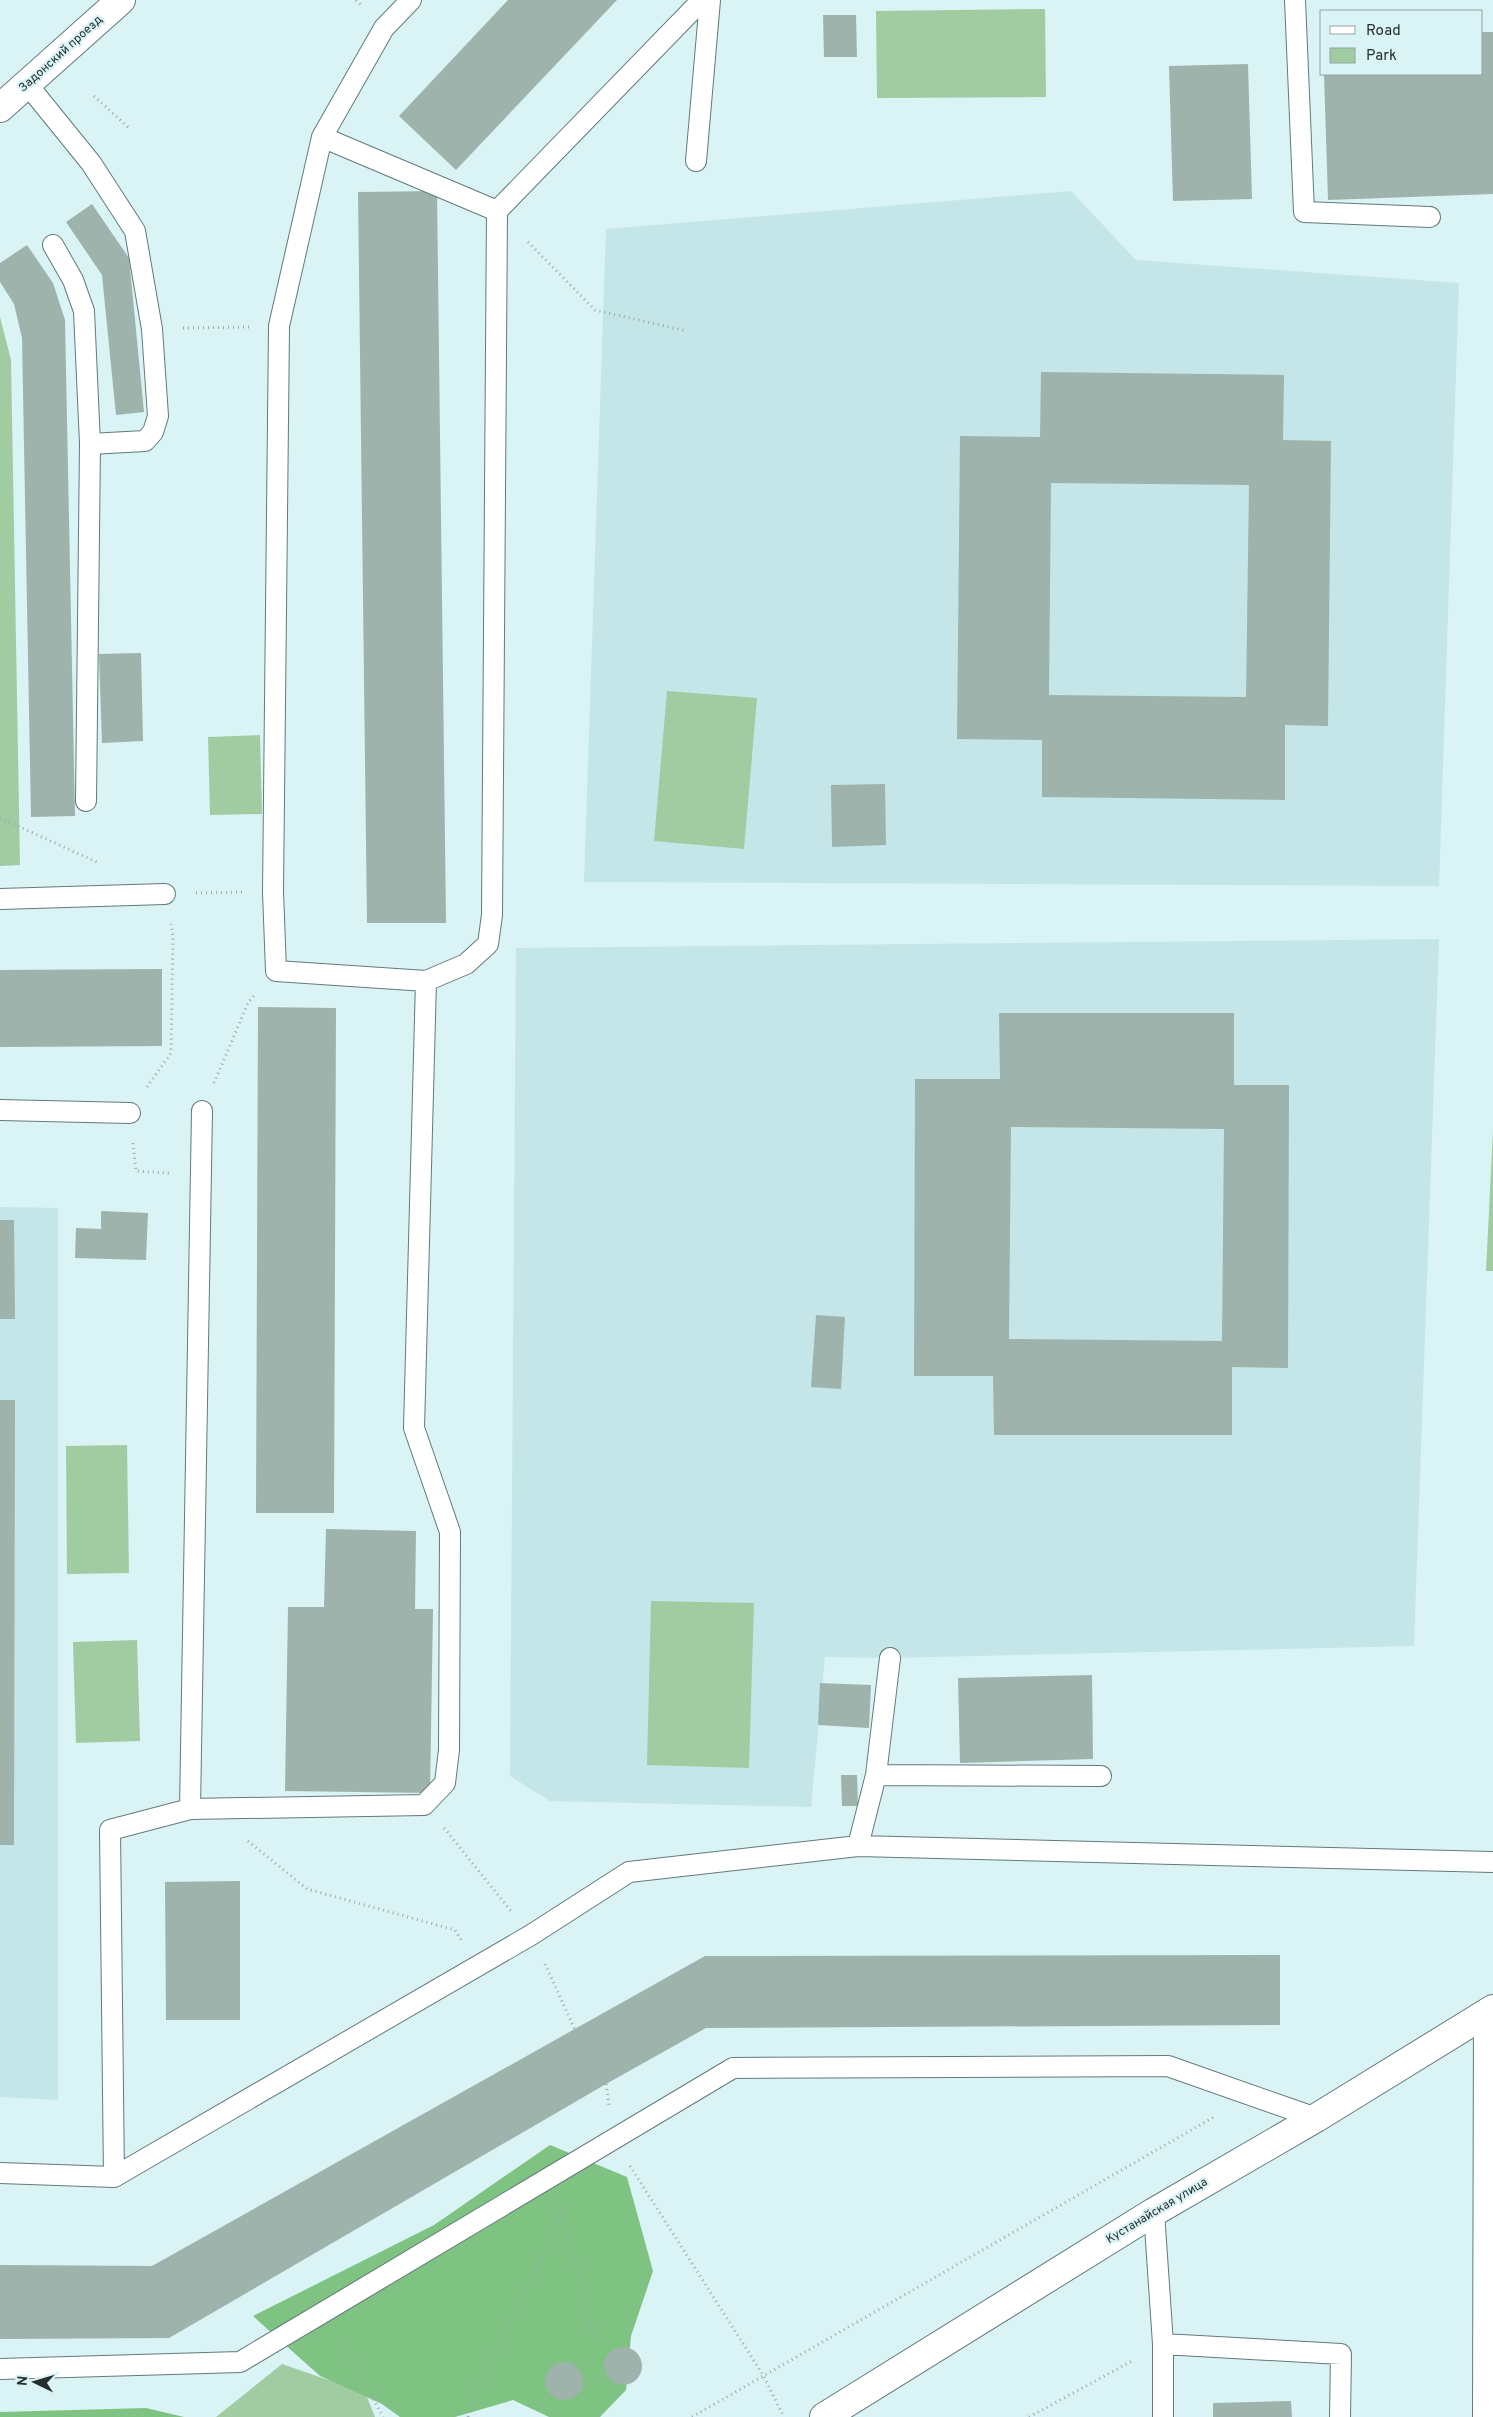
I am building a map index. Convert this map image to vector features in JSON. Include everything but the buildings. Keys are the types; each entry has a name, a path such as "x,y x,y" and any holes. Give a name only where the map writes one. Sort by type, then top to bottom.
{"street":[{"name":"Задонский проезд","path":"0,108 121,0"},
{"name":"Кустанайская улица","path":"824,2417 1154,2212 1316,2118 1489,2012"}],"lane":[{"path":"411,0 384,28 322,136 279,326 273,892 276,971 426,981 466,964 488,944 492,915 497,211 702,0"},
{"path":"696,161 710,0"},
{"path":"1294,0 1304,212 1430,217"},
{"path":"27,84 91,163 135,231 152,329 158,416 153,432 144,441 90,444"},
{"path":"322,136 497,211"},
{"path":"53,245 73,280 84,311 90,444 86,801"},
{"path":"0,899 165,894"},
{"path":"114,2177 110,1830 200,1809 424,1805 445,1783 449,1750 450,1532 414,1428 426,981"},
{"path":"0,1110 130,1113"},
{"path":"200,1809 202,1111"},
{"path":"858,1846 876,1775 890,1658"},
{"path":"876,1775 1101,1776"},
{"path":"0,2173 114,2177 531,1935 629,1872 858,1846 1493,1862"},
{"path":"1483,2417 1489,2012"},
{"path":"0,2369 240,2362 733,2068 1168,2066 1316,2118"},
{"path":"1154,2212 1163,2344 1163,2417"},
{"path":"1163,2344 1341,2354 1340,2417"}],"path":[{"path":"94,96 129,128"},
{"path":"497,211 595,310 687,331"},
{"path":"152,329 279,326"},
{"path":"0,818 104,866"},
{"path":"130,1113 170,1053 173,937 165,894 273,892"},
{"path":"202,1111 248,1003 276,971"},
{"path":"424,1805 531,1935 575,2030"},
{"path":"200,1809 306,1889 455,1930 476,1967"},
{"path":"606,2084 613,2139 763,2375 784,2417"},
{"path":"692,2417 1252,2095"},
{"path":"554,2175 562,2214 596,2340"},
{"path":"468,2417 475,2395 562,2214"},
{"path":"327,2310 383,2417"},
{"path":"1029,2417 1163,2344"}],"shaded area":[{"path":"1071,191 1136,260 1459,283 1439,886 584,882 606,229"},
{"path":"1439,939 1414,1646 890,1658 825,1657 811,1807 550,1801 510,1776 516,948"},
{"path":"0,1207 58,1208 58,2100 0,2097"}],"green space":[{"path":"1045,9 1046,97 877,98 876,11"},
{"path":"0,317 11,360 20,865 0,866"},
{"path":"667,691 757,698 744,849 654,841"},
{"path":"260,735 262,814 210,815 208,737"},
{"path":"1493,1131 1493,1271 1486,1271"},
{"path":"127,1445 129,1573 67,1574 66,1446"},
{"path":"651,1601 754,1603 749,1768 647,1765"},
{"path":"137,1640 140,1741 76,1743 73,1642"},
{"path":"550,2145 627,2177 653,2271 631,2336 626,2390 600,2417 549,2417 513,2400 455,2417 400,2417 382,2404 320,2376 253,2316 434,2225"},
{"path":"282,2364 334,2382 367,2397 375,2417 216,2417"},
{"path":"146,2408 184,2417 0,2417 0,2412"}]}
